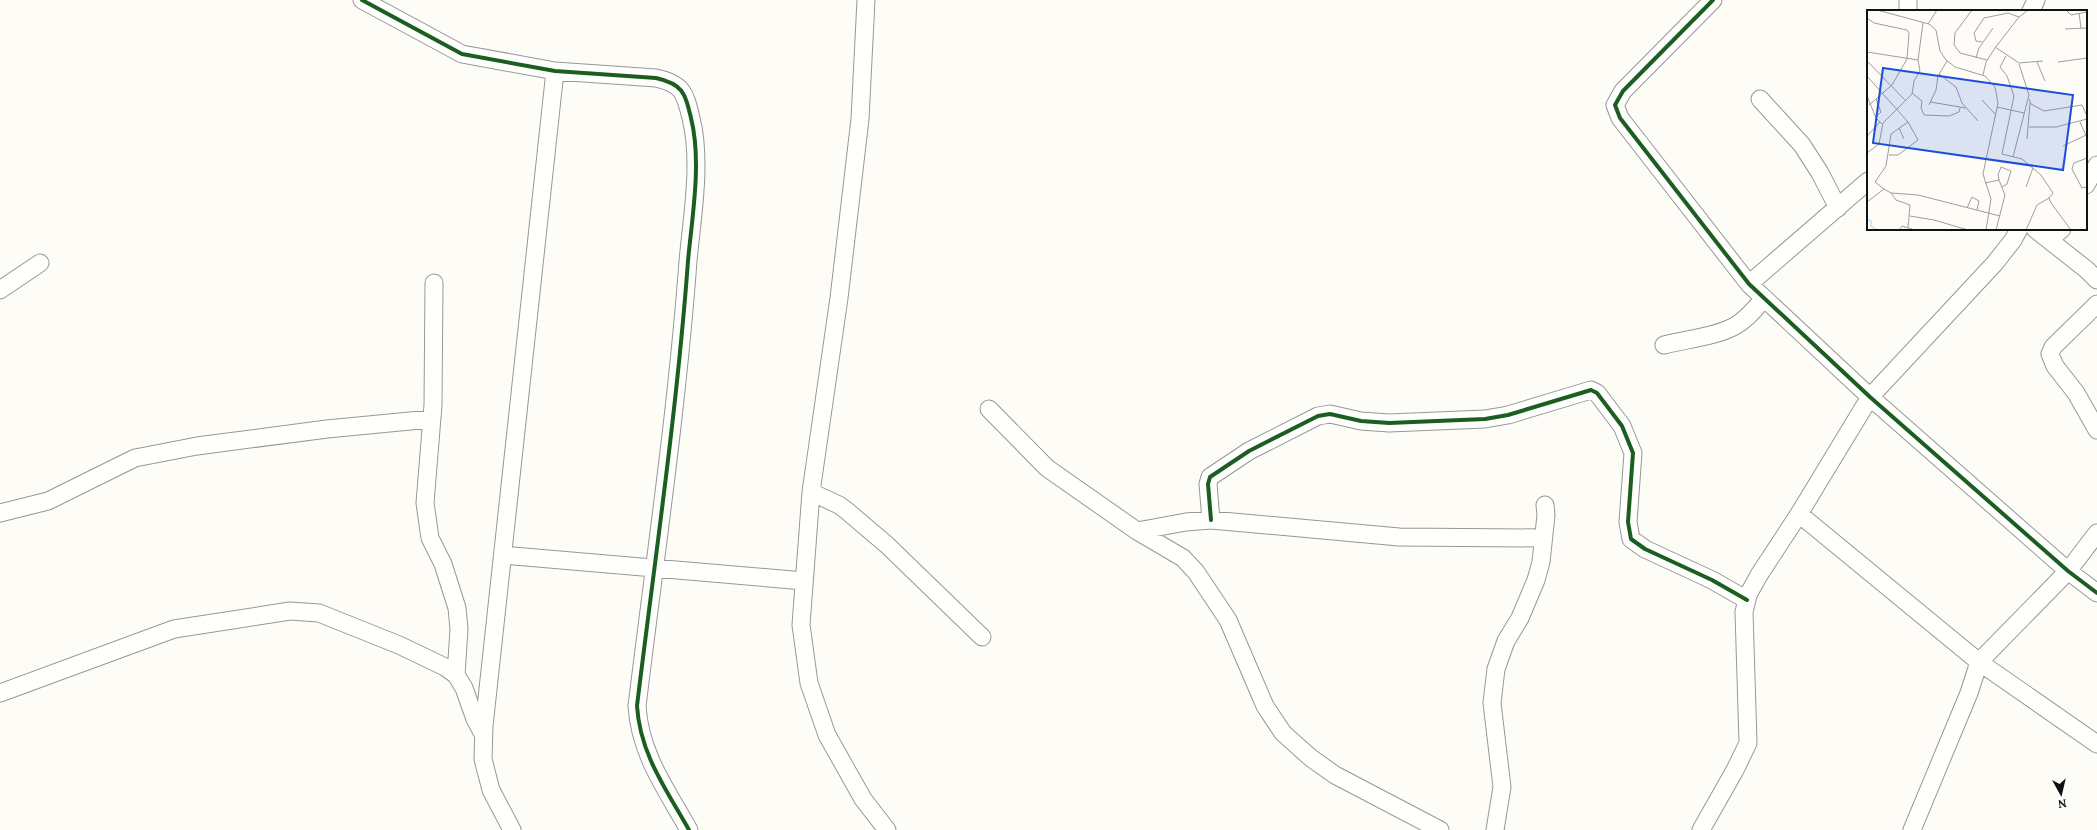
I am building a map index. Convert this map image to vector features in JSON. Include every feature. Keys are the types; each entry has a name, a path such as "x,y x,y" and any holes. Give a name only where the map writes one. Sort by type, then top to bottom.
{"street":[{"path":"362,0 462,54 555,71 656,78 670,81 679,86 691,118 696,152 685,301 663,506 637,706 638,725 649,760 688,830"},
{"path":"866,0 860,118 839,298 810,492 801,625 809,683 827,735 863,799 887,830"},
{"path":"1713,0 1623,91 1617,99 1616,110 1626,128 1749,284 1870,397 2068,571 2097,593"},
{"path":"2031,10 2036,0"},
{"path":"512,830 490,785 482,759 483,734 493,628 503,556 555,71"},
{"path":"1760,98 1802,145 1820,173 1838,208"},
{"path":"2087,183 2097,165"},
{"path":"1749,284 1867,182"},
{"path":"1701,830 1735,770 1748,743 1744,612 1747,600 1759,575 1799,514 1870,397 1995,264 2014,240 2019,230"},
{"path":"2036,230 2087,270 2097,280"},
{"path":"2049,240 2061,230"},
{"path":"0,290 40,263"},
{"path":"434,283 431,419 425,503 430,538 443,564 457,608 459,629 456,675"},
{"path":"1664,345 1719,332 1736,325 1749,316 1764,298"},
{"path":"2097,304 2053,347 2050,354 2055,366 2076,393 2097,430"},
{"path":"1211,520 1208,490 1210,477 1248,451 1318,416 1330,414 1361,421 1389,423 1485,419 1508,415 1591,390 1597,393 1622,426 1633,453 1628,522 1631,539 1645,549 1712,580 1747,600"},
{"path":"989,409 1047,468 1137,531 1183,558 1196,572 1228,620 1265,706 1283,733 1311,758 1335,775 1440,830"},
{"path":"0,513 48,501 134,458 197,446 327,429 431,419"},
{"path":"810,492 839,505 847,511 887,545 982,637"},
{"path":"1495,830 1502,787 1492,703 1496,669 1506,641 1531,595 1541,562 1542,538 1546,515 1545,505"},
{"path":"1799,514 1979,662 2097,744"},
{"path":"1137,531 1186,522 1211,520 1406,538 1542,538"},
{"path":"1912,830 1969,693 1979,662 2068,571 2097,533"},
{"path":"503,556 804,581"},
{"path":"0,693 174,629 290,611 320,613 399,645 445,667 456,675 464,688 483,734"}],"cycle path":[{"path":"362,0 462,54 555,71 656,78 672,83 681,91 687,102 696,153 694,208 672,428 637,706 643,740 649,756 663,785 689,830"},
{"path":"1713,0 1623,91 1615,105 1620,118 1749,284 1870,397 2068,571 2097,593"},
{"path":"1211,520 1208,484 1210,477 1249,451 1318,416 1330,414 1361,421 1389,423 1485,419 1508,415 1591,390 1597,393 1622,426 1633,453 1628,522 1631,539 1645,549 1712,580 1747,600"}]}
